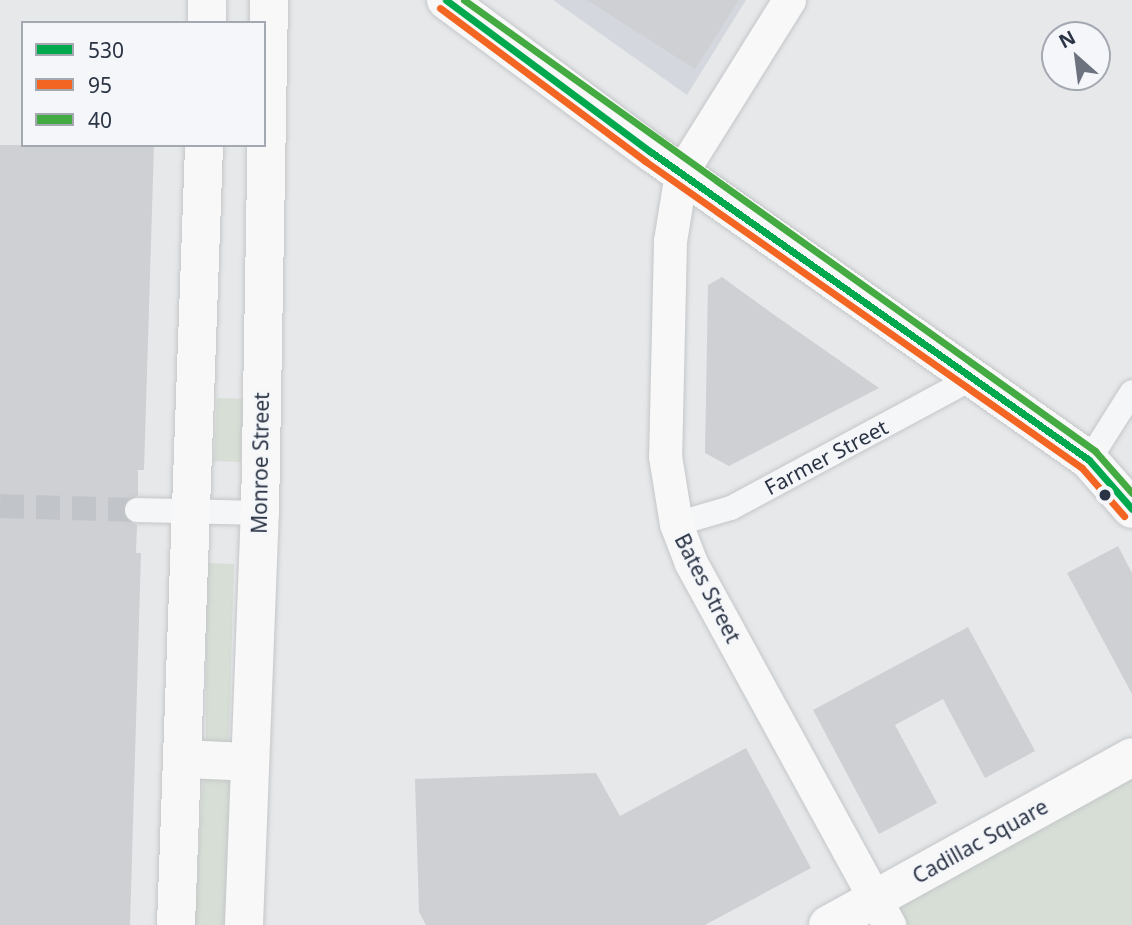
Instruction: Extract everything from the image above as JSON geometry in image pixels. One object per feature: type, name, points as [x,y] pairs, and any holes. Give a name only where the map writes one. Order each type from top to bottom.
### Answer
[{"type":"main road","points":[[207,0],[207,21]]},
{"type":"main road","name":"Monroe Street","points":[[244,925],[260,513],[270,0]]},
{"type":"main road","points":[[446,0],[681,173],[1089,460],[1132,509]]},
{"type":"main road","points":[[176,925],[204,147]]},
{"type":"main road","points":[[1089,460],[1132,475]]},
{"type":"main road","name":"Cadillac Square","points":[[828,925],[883,912],[1132,757]]},
{"type":"main road","points":[[184,759],[250,762]]},
{"type":"street","points":[[681,173],[789,0]]},
{"type":"street","name":"Bates Street","points":[[681,173],[670,241],[665,456],[676,524],[691,564],[883,912]]},
{"type":"street","name":"Farmer Street","points":[[676,524],[731,508],[972,378]]},
{"type":"street","points":[[1089,460],[1132,392]]},
{"type":"street","points":[[137,510],[260,513]]},
{"type":"shaded area","points":[[553,0],[746,0],[687,95]]},
{"type":"shaded area","points":[[217,398],[243,399],[241,462],[214,461]]},
{"type":"shaded area","points":[[206,563],[234,564],[229,738],[227,743],[206,745]]},
{"type":"shaded area","points":[[1132,757],[1132,925],[828,925]]},
{"type":"shaded area","points":[[203,775],[230,777],[225,925],[195,925]]},
{"type":"building","points":[[587,0],[739,0],[695,69]]},
{"type":"building","points":[[0,145],[154,147],[144,470],[138,470],[138,495],[122,509],[124,518],[137,525],[136,553],[141,553],[130,925],[0,925]]},
{"type":"building","points":[[722,277],[879,388],[729,466],[705,453],[708,285]]},
{"type":"building","points":[[1118,546],[1132,573],[1132,694],[1067,573]]},
{"type":"building","points":[[968,627],[1035,751],[985,778],[943,699],[895,725],[937,803],[879,834],[813,710]]},
{"type":"building","points":[[746,748],[811,868],[705,925],[426,925],[419,912],[415,779],[596,773],[620,816]]},
{"type":"tunnel","points":[[0,506],[137,510]]},
{"type":"transit line","name":"530","points":[[446,0],[651,152],[1089,460],[1132,509]]},
{"type":"transit line","name":"40","points":[[464,0],[1095,451],[1132,493]]},
{"type":"transit line","name":"95","points":[[440,8],[645,161],[1082,468],[1124,516]]}]
